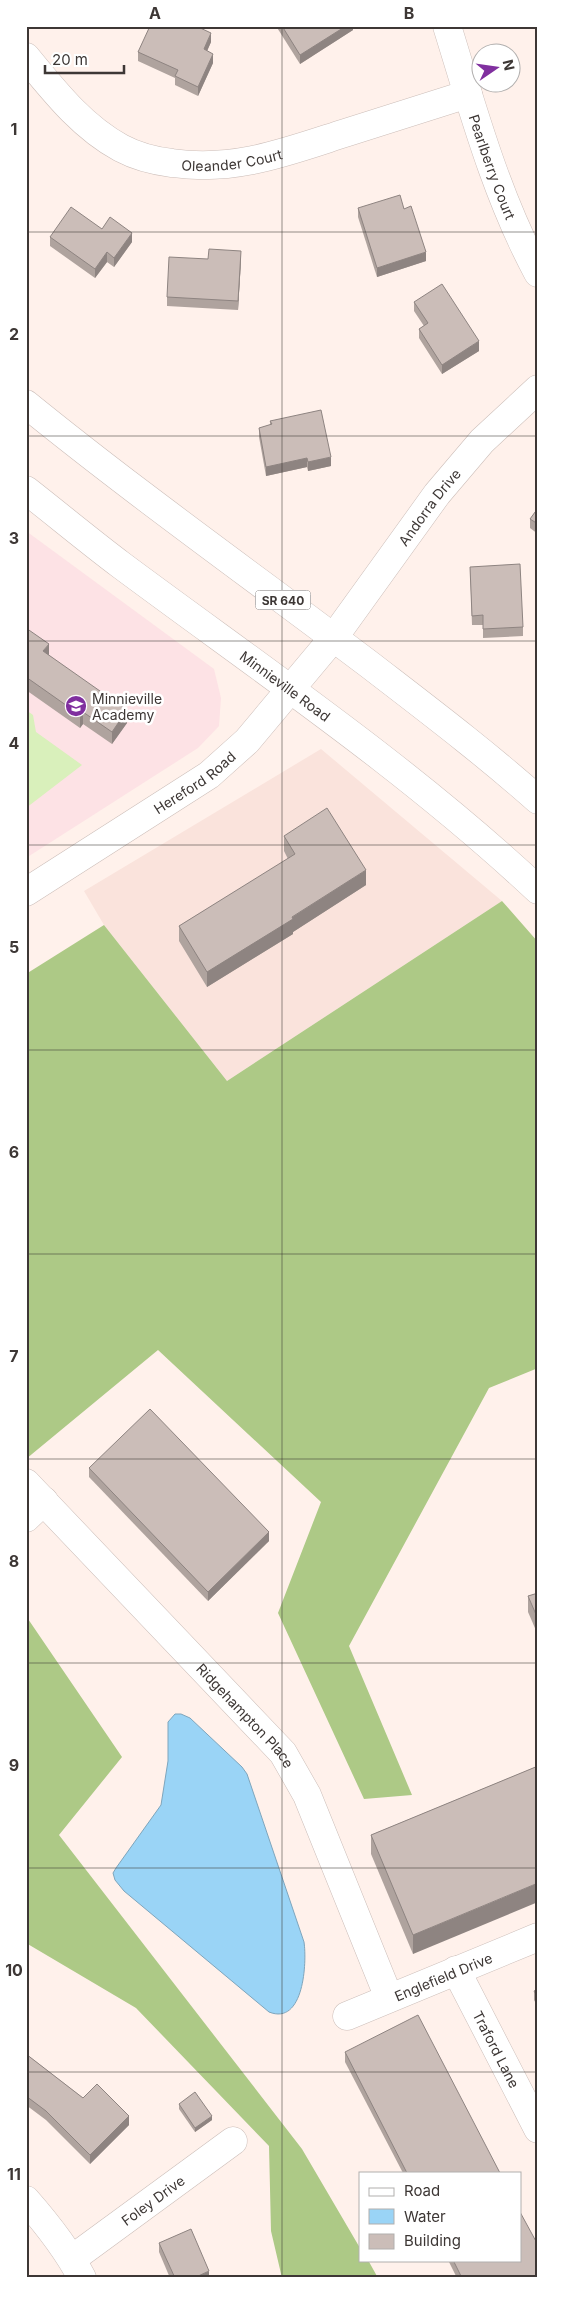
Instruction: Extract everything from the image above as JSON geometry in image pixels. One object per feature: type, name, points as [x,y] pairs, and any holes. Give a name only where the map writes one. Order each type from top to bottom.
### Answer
[{"type":"street","name":"Pearlberry Court","points":[[447,26],[505,204],[538,273]]},
{"type":"street","name":"Oleander Court","points":[[26,57],[83,121],[103,137],[123,150],[143,157],[192,166],[223,166],[261,160],[468,94]]},
{"type":"street","name":"Andorra Drive","points":[[334,637],[437,494],[482,441],[538,389]]},
{"type":"street","name":"SR 640","points":[[26,404],[99,463],[334,637],[458,733],[538,800]]},
{"type":"street","name":"Minnieville Road","points":[[26,490],[120,564],[292,689],[408,777],[504,858],[538,890]]},
{"type":"street","name":"Hereford Road","points":[[26,892],[208,775],[247,740],[334,637]]},
{"type":"street","name":"Ridgehampton Place","points":[[32,1501],[283,1753],[307,1795],[389,1998]]},
{"type":"street","name":"Englefield Drive","points":[[347,2016],[538,1937]]},
{"type":"street","name":"Traford Lane","points":[[456,1970],[538,2128]]},
{"type":"street","name":"Foley Drive","points":[[77,2268],[233,2140]]},
{"type":"street","points":[[26,2200],[48,2225],[77,2268]]},
{"type":"shaded area","points":[[26,531],[214,669],[221,698],[219,726],[198,748],[26,858]]},
{"type":"shaded area","points":[[321,749],[502,901],[227,1081],[104,925],[84,891]]},
{"type":"green space","points":[[26,710],[33,715],[36,732],[82,765],[26,808]]},
{"type":"green space","points":[[502,901],[538,942],[538,1368],[489,1388],[349,1646],[412,1795],[364,1799],[278,1613],[321,1502],[158,1350],[26,1459],[26,974],[104,925],[227,1081]]},
{"type":"green space","points":[[26,1616],[122,1757],[59,1835],[302,2149],[359,2246],[359,2262],[369,2262],[378,2278],[282,2278],[271,2231],[269,2146],[136,2008],[26,1943]]},
{"type":"water","points":[[175,1714],[181,1714],[190,1718],[247,1774],[304,1942],[305,1963],[301,1990],[290,2010],[281,2014],[269,2012],[124,1891],[115,1880],[113,1873],[116,1868],[161,1805],[168,1761],[168,1722]]},
{"type":"building","points":[[150,26],[196,26],[211,33],[204,49],[213,54],[198,87],[175,76],[178,70],[138,52]]},
{"type":"building","points":[[282,26],[346,26],[300,55]]},
{"type":"building","points":[[400,195],[404,209],[411,206],[426,252],[377,268],[358,208]]},
{"type":"building","points":[[71,207],[102,229],[110,217],[132,233],[114,258],[107,252],[95,269],[50,237]]},
{"type":"building","points":[[209,249],[241,251],[238,301],[167,297],[169,257],[208,259]]},
{"type":"building","points":[[442,284],[479,341],[442,365],[419,329],[428,323],[414,302]]},
{"type":"building","points":[[321,410],[331,457],[308,462],[307,458],[266,467],[259,428],[272,424],[270,421]]},
{"type":"building","points":[[538,508],[538,524],[530,519]]},
{"type":"building","points":[[520,564],[523,627],[483,629],[483,615],[472,616],[470,567]]},
{"type":"building","name":"Minnieville Academy","points":[[26,628],[49,644],[43,651],[127,710],[112,732],[83,712],[80,715],[26,677]]},
{"type":"building","points":[[327,808],[366,870],[292,917],[293,919],[207,972],[179,926],[295,854],[284,836]]},
{"type":"building","points":[[150,1409],[269,1532],[208,1592],[89,1468]]},
{"type":"building","points":[[538,1593],[538,1619],[528,1596]]},
{"type":"building","points":[[538,1766],[538,1883],[413,1935],[371,1835]]},
{"type":"building","points":[[538,1989],[538,1998],[534,1991]]},
{"type":"building","points":[[418,2015],[499,2172],[406,2172],[345,2052]]},
{"type":"building","points":[[26,2054],[83,2098],[97,2084],[129,2116],[90,2155],[46,2111],[26,2096]]},
{"type":"building","points":[[195,2092],[212,2116],[195,2128],[179,2104]]},
{"type":"building","points":[[522,2216],[538,2245],[538,2278],[462,2278],[454,2262],[522,2262]]},
{"type":"building","points":[[191,2229],[209,2271],[194,2278],[175,2278],[159,2243]]},
{"type":"place","name":"Minnieville Academy","points":[[76,706]]}]
